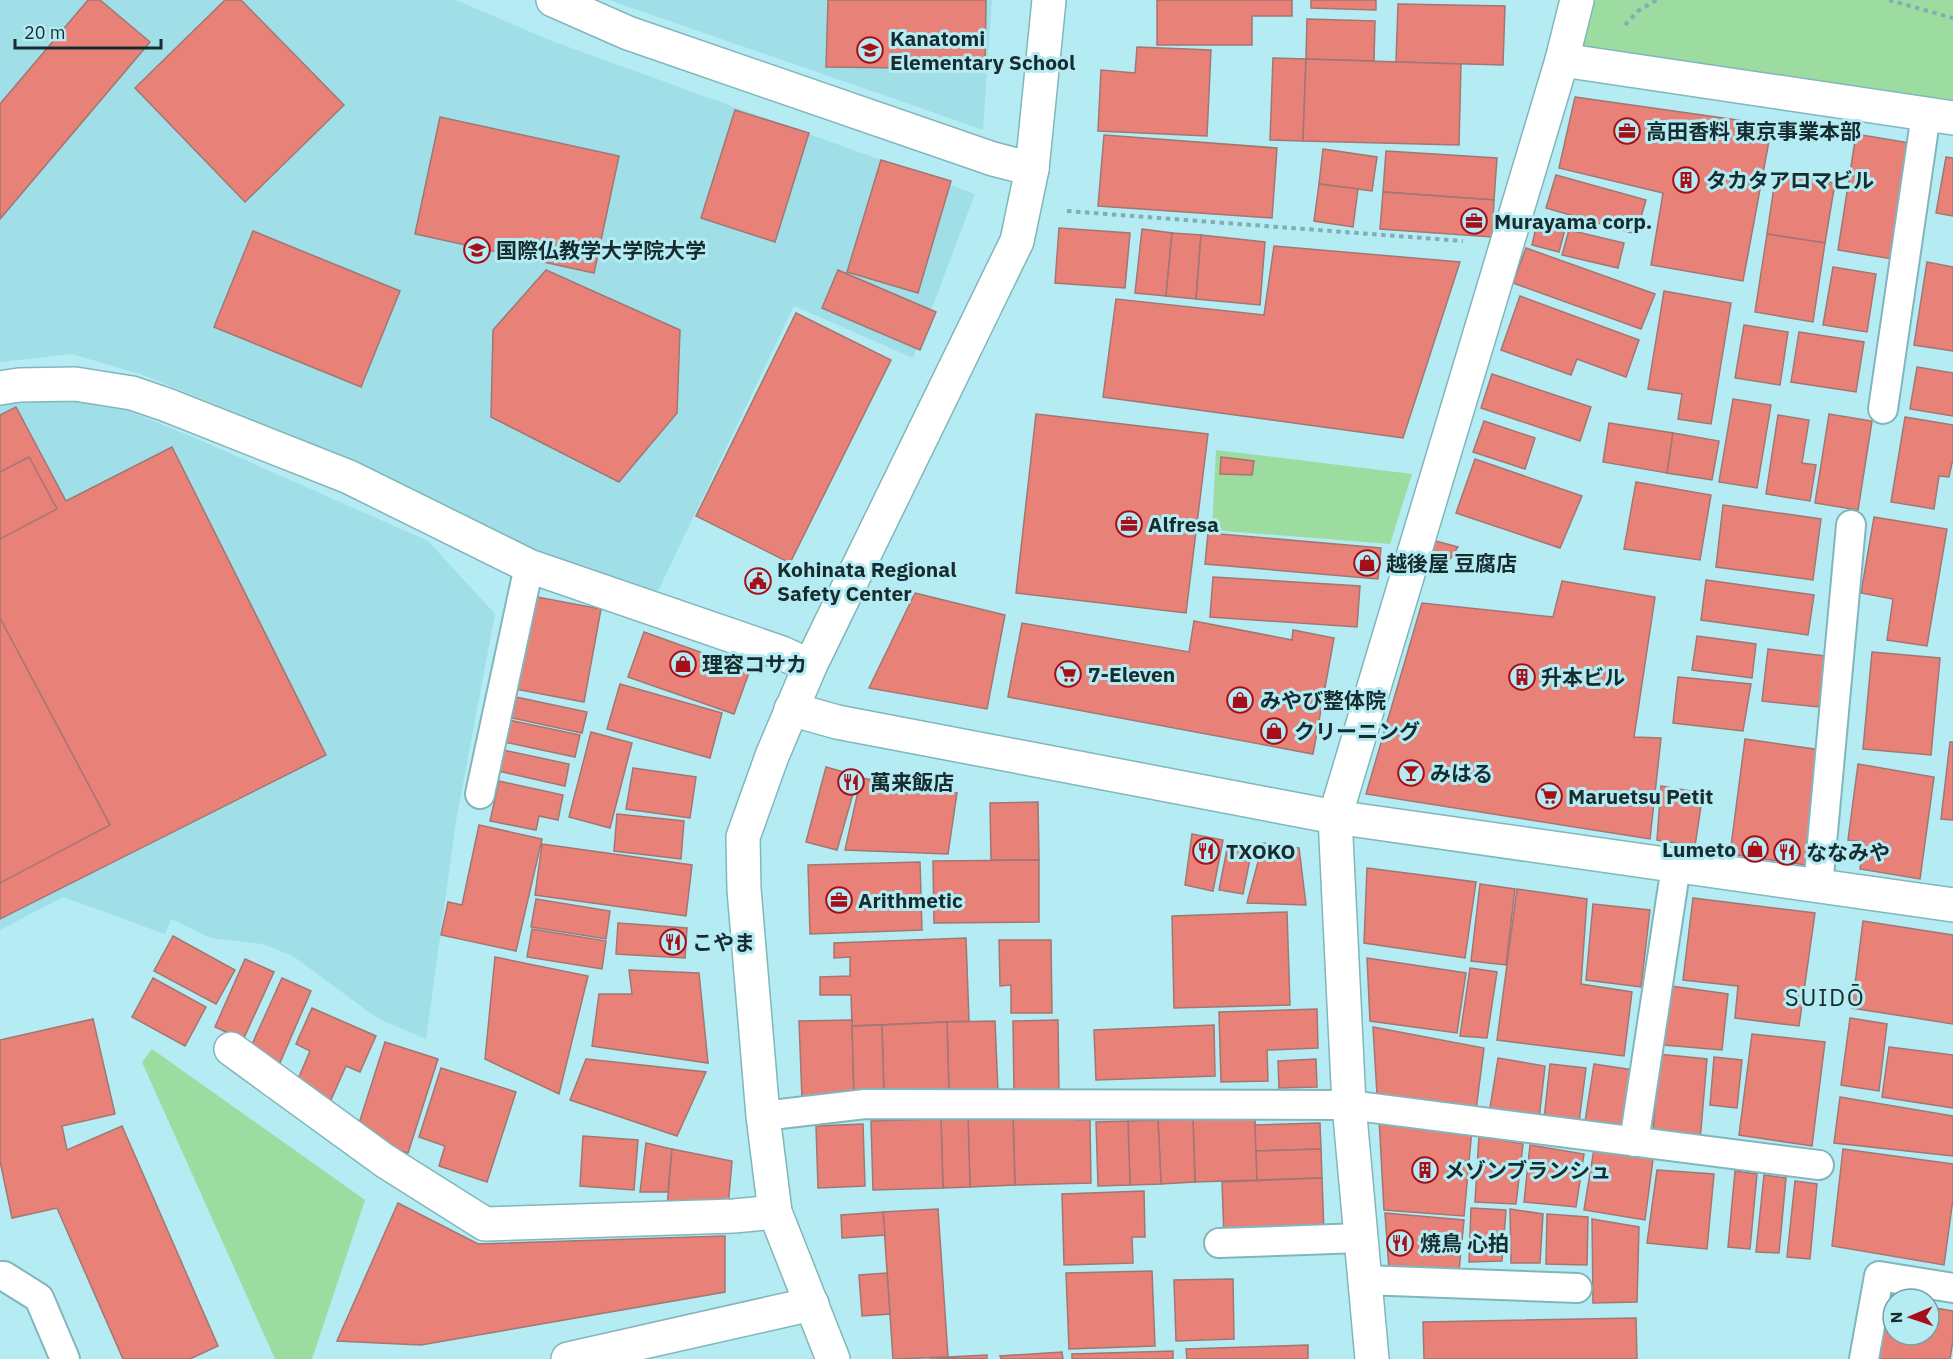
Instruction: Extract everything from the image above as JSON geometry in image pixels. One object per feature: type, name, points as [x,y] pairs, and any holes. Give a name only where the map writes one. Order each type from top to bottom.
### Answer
[{"type":"street","points":[[553,0],[628,33],[993,159],[1032,170]]},
{"type":"street","points":[[833,1359],[775,1212],[763,1116],[744,889],[743,837],[772,756],[810,666],[1017,241],[1032,170],[1049,0]]},
{"type":"street","points":[[1372,1359],[1349,1106],[1335,818],[1562,60],[1577,0]]},
{"type":"street","points":[[1562,60],[1939,116]]},
{"type":"street","points":[[0,388],[19,385],[75,384],[132,393],[167,405],[349,477],[529,566],[782,653],[810,666]]},
{"type":"street","points":[[791,709],[837,722],[1335,818],[1953,905]]},
{"type":"street","points":[[231,1049],[385,1161],[485,1224],[734,1216],[775,1212]]},
{"type":"street","points":[[568,1359],[813,1304]]},
{"type":"lane","points":[[1883,409],[1939,116]]},
{"type":"lane","points":[[1818,887],[1851,525]]},
{"type":"lane","points":[[480,794],[529,566]]},
{"type":"lane","points":[[1634,1142],[1676,866]]},
{"type":"lane","points":[[763,1116],[865,1104],[1349,1106],[1819,1165]]},
{"type":"lane","points":[[1219,1244],[1361,1239]]},
{"type":"lane","points":[[0,1276],[4,1276],[39,1298],[65,1359]]},
{"type":"lane","points":[[1864,1359],[1879,1276],[1953,1288]]},
{"type":"lane","points":[[1364,1280],[1578,1288]]},
{"type":"path","points":[[1623,27],[1638,11],[1657,0]]},
{"type":"path","points":[[1889,0],[1953,18]]},
{"type":"path","points":[[1024,208],[1506,244]]},
{"type":"shaded area","name":"国際仏教学大学院大学","points":[[0,0],[456,0],[549,40],[975,194],[913,358],[794,306],[658,591],[535,550],[337,453],[143,375],[72,354],[0,362]]},
{"type":"shaded area","name":"Kanatomi Elementary School","points":[[609,0],[992,0],[983,130],[895,99]]},
{"type":"shaded area","points":[[72,400],[129,411],[428,541],[495,614],[456,821],[426,1039],[377,1018],[293,956],[263,944],[211,938],[171,919],[165,934],[63,897],[0,930],[0,404],[19,401]]},
{"type":"green space","points":[[1590,0],[1953,0],[1953,100],[1577,49]]},
{"type":"green space","points":[[1216,450],[1412,474],[1390,544],[1212,530]]},
{"type":"green space","points":[[152,1049],[365,1200],[312,1359],[275,1359],[142,1062]]},
{"type":"building","points":[[88,0],[100,0],[150,42],[0,219],[0,104]]},
{"type":"building","points":[[225,0],[241,0],[344,105],[245,202],[135,88]]},
{"type":"building","points":[[828,0],[986,0],[985,69],[826,67]]},
{"type":"building","points":[[1157,0],[1292,0],[1292,16],[1252,16],[1252,45],[1157,45]]},
{"type":"building","points":[[1311,0],[1376,0],[1376,10],[1311,8]]},
{"type":"building","points":[[1398,4],[1505,6],[1503,65],[1396,62]]},
{"type":"building","points":[[1307,19],[1375,21],[1374,61],[1306,59]]},
{"type":"building","points":[[1137,47],[1211,50],[1207,136],[1098,131],[1101,70],[1135,73]]},
{"type":"building","points":[[1273,58],[1306,59],[1303,141],[1270,140]]},
{"type":"building","points":[[1306,59],[1461,64],[1459,145],[1303,141]]},
{"type":"building","name":"タカタアロマビル","points":[[1575,97],[1772,125],[1743,281],[1651,265],[1663,193],[1559,168]]},
{"type":"building","points":[[735,110],[809,133],[775,242],[701,218]]},
{"type":"building","points":[[440,117],[619,156],[594,273],[415,234]]},
{"type":"building","points":[[1856,134],[1916,144],[1898,260],[1838,250]]},
{"type":"building","points":[[1104,135],[1277,148],[1272,218],[1098,206]]},
{"type":"building","points":[[1323,149],[1377,157],[1372,191],[1319,184]]},
{"type":"building","points":[[1386,151],[1497,158],[1494,200],[1383,192]]},
{"type":"building","points":[[1946,157],[1953,158],[1953,216],[1936,213]]},
{"type":"building","points":[[881,160],[951,181],[918,293],[847,272]]},
{"type":"building","points":[[1776,173],[1835,183],[1825,243],[1767,234]]},
{"type":"building","points":[[1556,175],[1646,200],[1636,234],[1546,208]]},
{"type":"building","points":[[1319,184],[1358,189],[1353,227],[1314,221]]},
{"type":"building","points":[[1383,192],[1494,200],[1492,237],[1380,229]]},
{"type":"building","points":[[1537,223],[1565,229],[1559,252],[1532,245]]},
{"type":"building","points":[[1059,228],[1130,233],[1125,288],[1055,283]]},
{"type":"building","points":[[1142,229],[1172,233],[1166,296],[1135,293]]},
{"type":"building","points":[[1569,230],[1624,243],[1618,268],[1562,255]]},
{"type":"building","points":[[253,231],[400,291],[361,387],[214,327]]},
{"type":"building","points":[[1172,233],[1201,235],[1196,299],[1166,296]]},
{"type":"building","points":[[1767,234],[1825,243],[1813,322],[1755,312]]},
{"type":"building","points":[[1201,235],[1265,242],[1260,305],[1196,299]]},
{"type":"building","points":[[1274,246],[1460,262],[1403,438],[1103,397],[1116,299],[1264,315]]},
{"type":"building","points":[[1526,248],[1655,294],[1641,329],[1513,283]]},
{"type":"building","points":[[1927,262],[1953,267],[1953,351],[1914,345]]},
{"type":"building","points":[[1833,267],[1876,274],[1867,332],[1823,325]]},
{"type":"building","points":[[546,270],[680,330],[677,413],[619,482],[491,417],[493,330]]},
{"type":"building","points":[[838,270],[936,312],[920,350],[822,308]]},
{"type":"building","points":[[1664,291],[1731,303],[1711,424],[1678,419],[1682,394],[1648,389]]},
{"type":"building","points":[[1520,296],[1639,340],[1626,377],[1577,359],[1571,375],[1501,350]]},
{"type":"building","points":[[796,313],[891,360],[790,563],[696,516]]},
{"type":"building","points":[[1744,325],[1788,332],[1780,385],[1735,378]]},
{"type":"building","points":[[1799,332],[1864,342],[1856,392],[1791,382]]},
{"type":"building","points":[[1917,367],[1953,373],[1953,416],[1910,409]]},
{"type":"building","points":[[1492,374],[1591,407],[1580,441],[1481,408]]},
{"type":"building","points":[[1733,399],[1771,405],[1757,488],[1719,482]]},
{"type":"building","points":[[16,407],[66,501],[172,447],[326,755],[0,919],[0,415]]},
{"type":"building","points":[[1036,414],[1208,434],[1186,613],[1016,593]]},
{"type":"building","points":[[1829,414],[1872,421],[1858,510],[1815,503]]},
{"type":"building","points":[[1778,415],[1809,420],[1802,463],[1816,465],[1810,501],[1766,494]]},
{"type":"building","points":[[1905,417],[1953,425],[1953,463],[1949,477],[1939,476],[1934,509],[1891,502]]},
{"type":"building","points":[[1484,421],[1535,438],[1525,469],[1473,452]]},
{"type":"building","points":[[1609,423],[1673,433],[1667,473],[1603,462]]},
{"type":"building","points":[[1673,433],[1719,441],[1712,480],[1667,473]]},
{"type":"building","points":[[29,457],[57,509],[0,539],[0,472]]},
{"type":"building","points":[[1221,457],[1254,461],[1252,475],[1220,474]]},
{"type":"building","points":[[1475,459],[1582,496],[1560,548],[1456,513]]},
{"type":"building","points":[[1636,482],[1711,495],[1700,560],[1624,549]]},
{"type":"building","points":[[1723,505],[1821,519],[1813,580],[1716,567]]},
{"type":"building","points":[[1874,517],[1947,529],[1927,646],[1887,640],[1893,599],[1861,593]]},
{"type":"building","points":[[1208,533],[1381,548],[1378,579],[1205,564]]},
{"type":"building","points":[[1432,540],[1458,547],[1443,570],[1424,568]]},
{"type":"building","points":[[1213,577],[1360,586],[1357,627],[1210,617]]},
{"type":"building","points":[[1706,580],[1814,595],[1808,635],[1701,620]]},
{"type":"building","name":"升本ビル","points":[[1562,581],[1655,597],[1634,737],[1661,738],[1650,839],[1366,794],[1422,603],[1553,617]]},
{"type":"building","points":[[915,593],[1005,615],[987,709],[869,688]]},
{"type":"building","points":[[532,596],[601,609],[584,702],[515,689]]},
{"type":"building","points":[[0,618],[110,825],[0,883]]},
{"type":"building","points":[[1194,621],[1292,640],[1293,630],[1334,638],[1313,754],[1008,697],[1022,623],[1189,652]]},
{"type":"building","points":[[644,632],[750,670],[734,714],[628,677]]},
{"type":"building","points":[[1697,636],[1756,644],[1752,678],[1692,670]]},
{"type":"building","points":[[1768,649],[1825,656],[1819,707],[1762,701]]},
{"type":"building","points":[[1872,652],[1940,658],[1931,755],[1863,749]]},
{"type":"building","points":[[1678,677],[1751,684],[1743,731],[1673,723]]},
{"type":"building","points":[[620,684],[722,713],[710,758],[607,729]]},
{"type":"building","points":[[516,697],[587,712],[582,733],[512,718]]},
{"type":"building","points":[[509,720],[580,735],[575,757],[504,742]]},
{"type":"building","points":[[591,732],[632,743],[610,828],[569,817]]},
{"type":"building","points":[[1745,739],[1821,750],[1806,865],[1730,854]]},
{"type":"building","points":[[1950,742],[1953,742],[1953,820],[1941,819]]},
{"type":"building","points":[[503,750],[569,764],[565,786],[498,771]]},
{"type":"building","points":[[1858,764],[1934,777],[1920,879],[1860,869],[1864,842],[1848,840]]},
{"type":"building","points":[[826,767],[858,776],[837,850],[806,842]]},
{"type":"building","points":[[633,768],[696,777],[690,818],[626,809]]},
{"type":"building","points":[[861,778],[957,793],[948,854],[845,850]]},
{"type":"building","points":[[499,781],[563,795],[558,820],[539,816],[536,830],[490,821]]},
{"type":"building","points":[[1661,786],[1703,793],[1695,846],[1657,840]]},
{"type":"building","points":[[1038,802],[1039,860],[991,860],[990,803]]},
{"type":"building","points":[[617,814],[684,821],[681,859],[614,851]]},
{"type":"building","points":[[479,825],[542,839],[516,951],[441,935],[448,902],[462,905]]},
{"type":"building","points":[[1192,834],[1223,840],[1213,891],[1185,885]]},
{"type":"building","points":[[1263,843],[1299,848],[1306,905],[1247,903]]},
{"type":"building","points":[[542,844],[692,865],[686,916],[535,895]]},
{"type":"building","points":[[1228,844],[1252,849],[1243,894],[1219,890]]},
{"type":"building","points":[[1039,860],[1039,922],[934,923],[933,861]]},
{"type":"building","points":[[920,862],[922,930],[810,934],[808,865]]},
{"type":"building","points":[[1367,868],[1476,882],[1465,958],[1364,943]]},
{"type":"building","points":[[1480,884],[1515,889],[1506,965],[1471,961]]},
{"type":"building","points":[[1517,889],[1587,899],[1581,984],[1632,992],[1624,1056],[1497,1040]]},
{"type":"building","points":[[1693,898],[1815,913],[1799,1026],[1735,1018],[1738,986],[1683,980]]},
{"type":"building","points":[[536,899],[610,911],[606,939],[531,927]]},
{"type":"building","points":[[1593,904],[1650,910],[1641,987],[1586,980]]},
{"type":"building","points":[[1287,912],[1290,1005],[1174,1008],[1172,916]]},
{"type":"building","points":[[1863,921],[1953,935],[1953,1024],[1852,1008]]},
{"type":"building","points":[[618,923],[687,928],[685,958],[616,954]]},
{"type":"building","points":[[532,929],[606,941],[602,969],[527,957]]},
{"type":"building","points":[[173,936],[235,970],[216,1004],[154,971]]},
{"type":"building","points":[[966,938],[969,1021],[852,1026],[851,995],[820,995],[820,977],[850,976],[850,957],[834,958],[834,943]]},
{"type":"building","points":[[999,940],[1051,940],[1052,1013],[1011,1013],[1011,985],[1000,986]]},
{"type":"building","points":[[495,957],[588,976],[559,1094],[485,1059]]},
{"type":"building","points":[[1367,958],[1466,973],[1457,1033],[1370,1021]]},
{"type":"building","points":[[245,959],[274,972],[243,1040],[215,1027]]},
{"type":"building","points":[[1470,968],[1497,972],[1487,1038],[1460,1036]]},
{"type":"building","points":[[629,970],[699,973],[708,1063],[592,1046],[599,994],[632,994]]},
{"type":"building","points":[[153,978],[206,1007],[185,1046],[132,1017]]},
{"type":"building","points":[[282,978],[311,991],[279,1065],[249,1051]]},
{"type":"building","points":[[1671,986],[1728,994],[1722,1050],[1664,1045]]},
{"type":"building","points":[[312,1008],[376,1036],[360,1072],[346,1066],[330,1102],[295,1086],[310,1051],[296,1044]]},
{"type":"building","points":[[1317,1009],[1318,1048],[1267,1050],[1268,1081],[1221,1082],[1219,1012]]},
{"type":"building","points":[[1850,1018],[1887,1024],[1879,1091],[1841,1085]]},
{"type":"building","points":[[93,1019],[115,1114],[62,1126],[67,1150],[122,1126],[218,1346],[190,1359],[123,1359],[57,1208],[12,1218],[0,1161],[0,1040]]},
{"type":"building","points":[[852,1020],[854,1097],[802,1099],[799,1021]]},
{"type":"building","points":[[1058,1020],[1059,1093],[1014,1094],[1013,1021]]},
{"type":"building","points":[[995,1021],[998,1092],[949,1094],[947,1022]]},
{"type":"building","points":[[947,1022],[949,1094],[884,1096],[882,1025]]},
{"type":"building","points":[[882,1025],[884,1096],[854,1097],[852,1026]]},
{"type":"building","points":[[1214,1025],[1215,1076],[1096,1080],[1094,1030]]},
{"type":"building","points":[[1373,1027],[1484,1048],[1476,1110],[1377,1095]]},
{"type":"building","points":[[1752,1034],[1825,1042],[1812,1146],[1739,1135]]},
{"type":"building","points":[[385,1042],[438,1059],[408,1153],[355,1136]]},
{"type":"building","points":[[1889,1047],[1953,1055],[1953,1108],[1882,1097]]},
{"type":"building","points":[[1658,1054],[1707,1059],[1700,1141],[1653,1134]]},
{"type":"building","points":[[1714,1057],[1742,1060],[1737,1108],[1710,1105]]},
{"type":"building","points":[[1498,1058],[1545,1066],[1539,1119],[1489,1114]]},
{"type":"building","points":[[586,1059],[706,1072],[677,1136],[570,1100]]},
{"type":"building","points":[[1316,1059],[1317,1087],[1279,1088],[1278,1061]]},
{"type":"building","points":[[1550,1064],[1586,1068],[1579,1122],[1544,1119]]},
{"type":"building","points":[[1594,1064],[1633,1070],[1623,1128],[1585,1122]]},
{"type":"building","points":[[441,1068],[516,1092],[487,1182],[439,1166],[445,1146],[419,1137]]},
{"type":"building","points":[[1840,1097],[1953,1116],[1953,1156],[1834,1143]]},
{"type":"building","points":[[1075,1114],[1075,1120],[1090,1120],[1091,1183],[1015,1185],[1013,1117]]},
{"type":"building","points":[[1013,1117],[1015,1185],[970,1187],[968,1118]]},
{"type":"building","points":[[1255,1117],[1257,1180],[1195,1182],[1193,1119]]},
{"type":"building","points":[[968,1118],[970,1187],[943,1188],[941,1119]]},
{"type":"building","name":"メゾンブランシュ","points":[[1379,1118],[1472,1129],[1464,1216],[1384,1210]]},
{"type":"building","points":[[941,1119],[943,1188],[873,1190],[871,1121]]},
{"type":"building","points":[[1193,1119],[1195,1182],[1161,1184],[1158,1120]]},
{"type":"building","points":[[1158,1120],[1161,1184],[1130,1185],[1128,1121]]},
{"type":"building","points":[[1128,1121],[1130,1185],[1098,1186],[1096,1122]]},
{"type":"building","points":[[1320,1123],[1321,1149],[1256,1151],[1255,1125]]},
{"type":"building","points":[[863,1124],[865,1186],[818,1188],[816,1126]]},
{"type":"building","points":[[583,1136],[638,1140],[634,1190],[580,1186]]},
{"type":"building","points":[[1479,1136],[1523,1144],[1516,1204],[1475,1202]]},
{"type":"building","points":[[646,1143],[672,1149],[668,1192],[640,1192]]},
{"type":"building","points":[[1530,1145],[1584,1154],[1576,1207],[1524,1202]]},
{"type":"building","points":[[672,1149],[732,1161],[728,1207],[667,1207]]},
{"type":"building","points":[[1321,1149],[1322,1178],[1257,1180],[1256,1151]]},
{"type":"building","points":[[1594,1149],[1653,1159],[1645,1220],[1584,1210]]},
{"type":"building","points":[[1843,1149],[1953,1164],[1953,1199],[1944,1265],[1832,1246]]},
{"type":"building","points":[[1657,1170],[1714,1174],[1707,1249],[1647,1243]]},
{"type":"building","points":[[1735,1171],[1757,1174],[1750,1249],[1728,1247]]},
{"type":"building","points":[[1764,1175],[1786,1178],[1779,1253],[1756,1252]]},
{"type":"building","points":[[1322,1178],[1324,1233],[1224,1237],[1222,1182]]},
{"type":"building","points":[[1795,1181],[1817,1184],[1810,1259],[1787,1257]]},
{"type":"building","points":[[1144,1191],[1145,1237],[1132,1237],[1133,1263],[1064,1265],[1062,1194]]},
{"type":"building","points":[[398,1203],[478,1244],[725,1236],[725,1292],[421,1345],[337,1341]]},
{"type":"building","points":[[1471,1208],[1506,1210],[1502,1261],[1469,1262]]},
{"type":"building","points":[[938,1209],[948,1357],[893,1359],[883,1212]]},
{"type":"building","points":[[1510,1209],[1543,1214],[1540,1263],[1511,1263]]},
{"type":"building","points":[[883,1212],[885,1235],[842,1238],[841,1215]]},
{"type":"building","name":"メゾンブランシュ","points":[[1385,1213],[1464,1220],[1459,1271],[1389,1270]]},
{"type":"building","points":[[1547,1214],[1588,1217],[1587,1265],[1546,1264]]},
{"type":"building","points":[[1592,1219],[1639,1227],[1637,1302],[1593,1303]]},
{"type":"building","points":[[1152,1271],[1155,1346],[1069,1349],[1066,1273]]},
{"type":"building","points":[[887,1273],[890,1314],[862,1316],[859,1275]]},
{"type":"building","points":[[1233,1279],[1234,1339],[1176,1341],[1174,1280]]},
{"type":"building","points":[[1881,1301],[1881,1347],[1941,1347],[1941,1309],[1953,1311],[1953,1340],[1950,1359],[1873,1359]]},
{"type":"building","points":[[1636,1318],[1637,1359],[1424,1359],[1423,1322]]},
{"type":"building","points":[[1308,1345],[1308,1359],[1187,1359],[1186,1349]]},
{"type":"building","points":[[1173,1351],[1173,1359],[1072,1359],[1072,1354]]},
{"type":"building","points":[[1062,1352],[1063,1359],[1001,1359],[1000,1356]]},
{"type":"building","points":[[987,1355],[987,1359],[930,1358],[948,1357]]},
{"type":"place","name":"Kanatomi Elementary School","points":[[870,50]]},
{"type":"place","name":"高田香料 東京事業本部","points":[[1627,131]]},
{"type":"place","name":"タカタアロマビル","points":[[1686,180]]},
{"type":"place","name":"Murayama corp.","points":[[1474,221]]},
{"type":"place","name":"国際仏教学大学院大学","points":[[477,250]]},
{"type":"place","name":"Alfresa","points":[[1129,524]]},
{"type":"place","name":"越後屋 豆腐店","points":[[1367,563]]},
{"type":"place","name":"Kohinata Regional Safety Center","points":[[758,581]]},
{"type":"place","name":"理容コサカ","points":[[683,664]]},
{"type":"place","name":"7-Eleven","points":[[1068,674]]},
{"type":"place","name":"升本ビル","points":[[1522,677]]},
{"type":"place","name":"みやび整体院","points":[[1240,700]]},
{"type":"place","name":"クリーニング","points":[[1274,731]]},
{"type":"place","name":"みはる","points":[[1411,773]]},
{"type":"place","name":"萬来飯店","points":[[851,782]]},
{"type":"place","name":"Maruetsu Petit","points":[[1549,796]]},
{"type":"place","name":"Lumeto","points":[[1755,849]]},
{"type":"place","name":"TXOKO","points":[[1206,851]]},
{"type":"place","name":"ななみや","points":[[1787,852]]},
{"type":"place","name":"Arithmetic","points":[[839,900]]},
{"type":"place","name":"こやま","points":[[673,942]]},
{"type":"place","name":"メゾンブランシュ","points":[[1425,1170]]},
{"type":"place","name":"焼鳥 心拍","points":[[1400,1243]]},
{"type":"district","name":"SUIDŌ","points":[[1825,997]]}]
